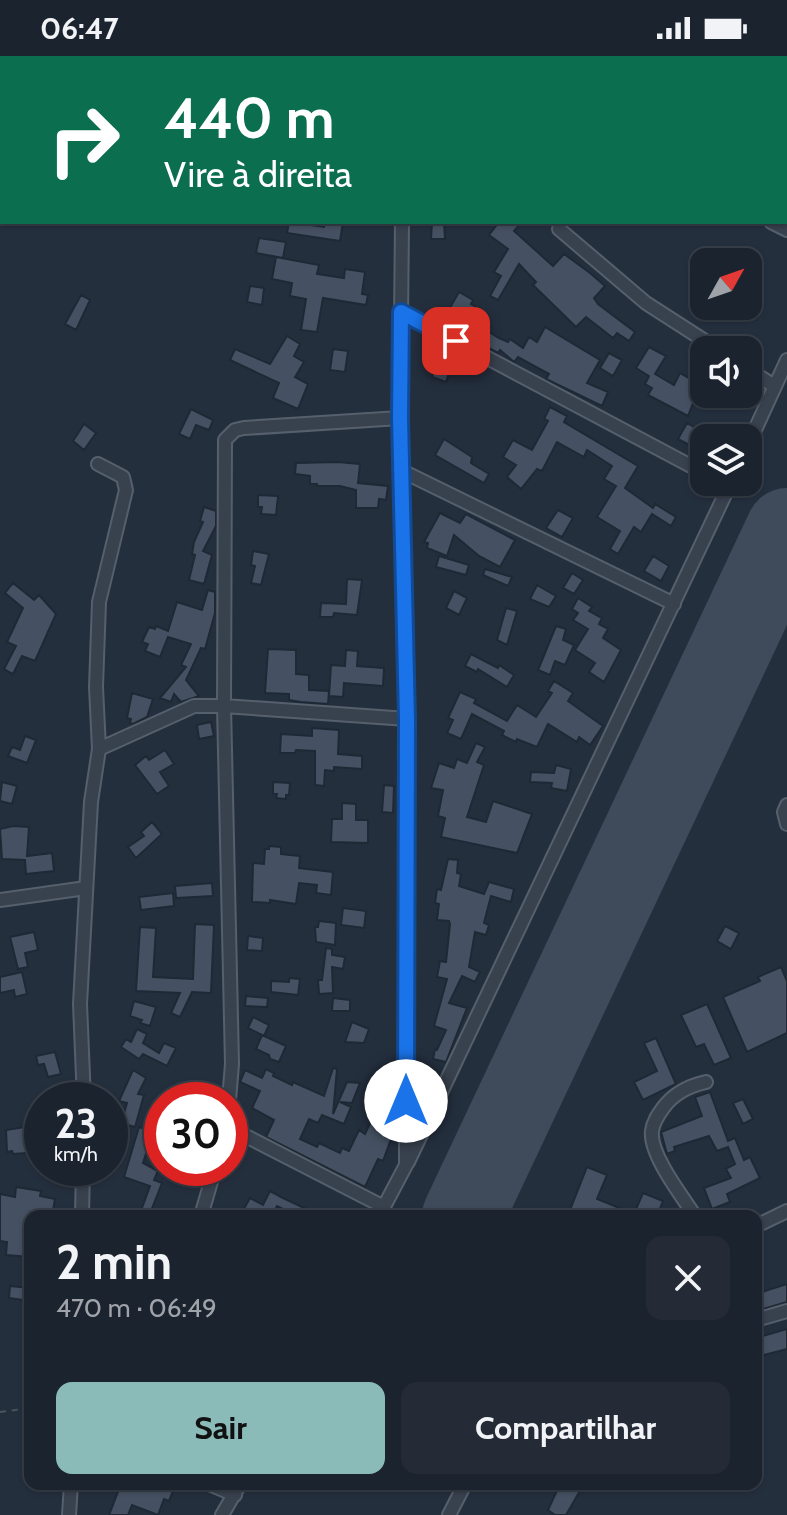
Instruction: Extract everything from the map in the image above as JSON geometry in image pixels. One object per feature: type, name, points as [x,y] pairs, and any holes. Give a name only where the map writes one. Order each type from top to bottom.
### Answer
[{"type":"street","points":[[402,224],[400,418],[407,719],[406,1165]]},
{"type":"street","points":[[559,229],[646,303],[697,336]]},
{"type":"street","points":[[401,312],[690,466]]},
{"type":"street","points":[[757,424],[787,360]]},
{"type":"street","points":[[762,378],[774,386]]},
{"type":"street","points":[[230,1082],[224,706],[225,440],[235,430],[244,428],[400,418]]},
{"type":"street","points":[[83,1082],[80,1004],[91,802],[99,749],[96,687],[99,602],[126,490],[123,477],[98,464]]},
{"type":"street","points":[[402,471],[674,604]]},
{"type":"street","points":[[383,1210],[674,604],[721,496]]},
{"type":"street","points":[[99,749],[194,706],[407,719]]},
{"type":"street","points":[[787,805],[784,812],[787,824]]},
{"type":"street","points":[[0,900],[86,888]]},
{"type":"street","points":[[691,1210],[662,1164],[651,1133],[655,1120],[670,1100],[681,1091],[706,1082]]},
{"type":"street","points":[[248,1138],[380,1210]]},
{"type":"street","points":[[82,1210],[83,1186]]},
{"type":"street","points":[[203,1210],[210,1186]]},
{"type":"street","points":[[762,1223],[787,1211]]},
{"type":"street","points":[[762,1318],[787,1311]]},
{"type":"street","points":[[69,1515],[71,1490]]},
{"type":"street","points":[[222,1515],[237,1490]]},
{"type":"street","points":[[449,1515],[462,1490]]},
{"type":"path","points":[[0,1412],[24,1409]]},
{"type":"building","points":[[289,224],[324,227],[325,224],[343,224],[340,241],[287,233]]},
{"type":"building","points":[[432,224],[444,224],[445,239],[431,239]]},
{"type":"building","points":[[497,224],[520,224],[514,231],[553,266],[564,254],[590,273],[605,286],[594,298],[598,304],[635,332],[629,341],[617,333],[613,338],[586,317],[576,327],[533,285],[536,282],[519,264],[498,300],[490,296],[501,276],[494,272],[508,249],[489,235]]},
{"type":"building","points":[[259,238],[286,242],[283,258],[256,253]]},
{"type":"building","points":[[276,257],[319,265],[317,274],[344,278],[345,269],[365,272],[362,294],[368,295],[366,305],[323,298],[317,332],[301,330],[306,299],[290,296],[292,283],[272,279]]},
{"type":"building","points":[[250,286],[264,288],[262,305],[247,302]]},
{"type":"building","points":[[459,292],[482,310],[475,323],[499,338],[508,342],[510,339],[523,348],[529,337],[537,342],[545,327],[600,360],[587,383],[608,392],[602,406],[546,379],[549,374],[518,357],[514,362],[500,350],[498,353],[452,329],[457,319],[447,313]]},
{"type":"building","points":[[81,295],[90,300],[76,330],[65,324]]},
{"type":"building","points":[[287,336],[300,344],[294,356],[304,362],[295,377],[308,384],[298,409],[273,398],[279,383],[230,360],[235,349],[270,364]]},
{"type":"building","points":[[649,347],[666,356],[655,374],[674,385],[680,373],[690,378],[691,408],[688,416],[648,395],[652,388],[645,384],[649,376],[636,368]]},
{"type":"building","points":[[333,349],[348,351],[345,372],[330,370]]},
{"type":"building","points":[[609,353],[622,360],[613,376],[600,368]]},
{"type":"building","points":[[438,359],[452,364],[446,382],[432,377]]},
{"type":"building","points":[[550,407],[567,416],[564,422],[638,466],[625,488],[653,508],[655,504],[676,517],[671,526],[652,514],[641,532],[634,527],[618,554],[610,549],[620,531],[597,517],[616,486],[604,479],[612,466],[587,450],[584,457],[557,442],[542,471],[537,469],[521,489],[507,477],[516,465],[503,457],[513,440],[532,450],[548,421],[544,419]]},
{"type":"building","points":[[191,409],[213,420],[209,430],[196,425],[190,439],[179,434]]},
{"type":"building","points":[[687,423],[690,425],[690,445],[678,439]]},
{"type":"building","points":[[84,424],[96,433],[84,450],[73,441]]},
{"type":"building","points":[[444,439],[472,457],[471,463],[489,474],[484,483],[435,455]]},
{"type":"building","points":[[296,463],[360,464],[358,483],[388,486],[386,500],[379,499],[378,508],[356,508],[356,490],[317,486],[310,484],[310,476],[295,474]]},
{"type":"building","points":[[258,495],[278,496],[276,515],[261,514]]},
{"type":"building","points":[[204,507],[216,511],[216,526],[203,551],[212,555],[204,584],[189,580],[195,555],[192,554],[194,542],[203,522],[200,521]]},
{"type":"building","points":[[558,510],[573,518],[562,537],[546,528]]},
{"type":"building","points":[[440,513],[460,523],[466,514],[515,540],[500,567],[479,556],[454,535],[447,556],[427,548],[428,543],[424,542]]},
{"type":"building","points":[[253,551],[269,554],[261,585],[251,583],[255,566],[251,565]]},
{"type":"building","points":[[439,556],[469,565],[466,575],[436,567]]},
{"type":"building","points":[[653,556],[669,566],[661,581],[644,571]]},
{"type":"building","points":[[485,569],[512,577],[508,586],[483,575]]},
{"type":"building","points":[[572,573],[583,580],[574,594],[563,588]]},
{"type":"building","points":[[347,579],[362,580],[357,615],[334,613],[333,617],[320,617],[321,603],[346,604]]},
{"type":"building","points":[[13,583],[34,600],[39,595],[56,614],[35,661],[22,656],[13,674],[4,669],[16,646],[7,642],[23,608],[5,593]]},
{"type":"building","points":[[537,585],[556,596],[549,607],[530,599]]},
{"type":"building","points":[[208,590],[215,592],[215,613],[205,649],[201,648],[186,680],[199,696],[181,702],[174,694],[171,702],[160,698],[186,667],[181,665],[191,644],[168,637],[160,657],[145,651],[148,644],[142,642],[149,627],[155,629],[156,626],[168,631],[177,602],[202,610]]},
{"type":"building","points":[[454,591],[467,598],[459,615],[446,608]]},
{"type":"building","points":[[578,598],[592,607],[589,611],[602,618],[599,624],[608,629],[603,638],[621,650],[604,682],[589,672],[595,663],[575,650],[588,629],[573,620],[578,613],[572,609]]},
{"type":"building","points":[[506,608],[517,611],[507,645],[497,640]]},
{"type":"building","points":[[556,626],[566,629],[563,640],[574,645],[565,665],[555,661],[550,675],[538,670]]},
{"type":"building","points":[[268,649],[296,650],[296,674],[309,675],[309,690],[329,691],[328,704],[289,700],[289,694],[265,693]]},
{"type":"building","points":[[346,650],[358,651],[357,666],[384,668],[383,686],[344,683],[343,697],[329,696],[331,665],[345,666]]},
{"type":"building","points":[[471,654],[498,668],[499,665],[514,675],[507,687],[478,669],[477,672],[465,666]]},
{"type":"building","points":[[554,681],[573,693],[568,701],[603,726],[590,745],[579,737],[577,742],[548,724],[537,747],[517,739],[516,742],[502,735],[504,731],[472,714],[461,739],[447,733],[453,720],[448,718],[460,692],[476,699],[474,703],[507,721],[517,705],[536,717],[552,693],[548,691]]},
{"type":"building","points":[[132,693],[153,699],[147,717],[133,724],[127,718]]},
{"type":"building","points":[[211,722],[214,736],[199,739],[197,725]]},
{"type":"building","points":[[312,728],[339,730],[338,754],[362,756],[362,769],[334,767],[334,771],[325,770],[324,786],[315,785],[315,751],[280,753],[281,734],[312,736]]},
{"type":"building","points":[[25,736],[36,740],[27,763],[8,756],[12,747],[20,750]]},
{"type":"building","points":[[476,743],[485,747],[477,762],[484,765],[467,817],[486,822],[493,801],[532,814],[517,853],[441,837],[445,818],[438,816],[443,790],[431,788],[439,763],[454,768],[457,759],[467,763]]},
{"type":"building","points":[[165,750],[174,764],[160,772],[169,786],[157,794],[135,765],[146,756],[149,760]]},
{"type":"building","points":[[556,765],[571,769],[567,791],[551,788],[552,783],[530,782],[531,772],[554,773]]},
{"type":"building","points":[[2,782],[17,786],[12,804],[0,801]]},
{"type":"building","points":[[273,782],[290,783],[286,799],[276,798]]},
{"type":"building","points":[[384,785],[394,786],[393,813],[382,812]]},
{"type":"building","points":[[342,803],[356,804],[356,820],[368,820],[368,843],[331,842],[332,819],[342,819]]},
{"type":"building","points":[[152,822],[162,834],[136,858],[128,847],[144,836],[141,832]]},
{"type":"building","points":[[29,827],[27,856],[52,853],[54,871],[26,874],[25,860],[2,859],[0,829]]},
{"type":"building","points":[[269,846],[281,847],[281,854],[300,856],[299,868],[333,872],[331,895],[316,893],[317,885],[299,883],[296,904],[270,900],[270,903],[252,902],[253,863],[264,864],[265,849]]},
{"type":"building","points":[[448,859],[458,860],[457,873],[461,874],[459,886],[484,894],[489,882],[514,889],[511,902],[491,896],[484,923],[489,925],[486,935],[475,932],[469,967],[480,972],[475,982],[462,976],[449,1003],[467,1008],[446,1062],[433,1059],[446,1030],[434,1026],[447,979],[437,977],[440,961],[446,962],[450,924],[449,921],[437,920],[439,904],[435,903]]},
{"type":"building","points":[[212,883],[213,896],[176,898],[175,886]]},
{"type":"building","points":[[173,893],[174,906],[141,910],[139,897]]},
{"type":"building","points":[[343,908],[366,911],[364,928],[341,925]]},
{"type":"building","points":[[319,921],[336,923],[335,945],[316,942],[315,927],[318,927]]},
{"type":"building","points":[[195,924],[214,925],[211,993],[192,992],[180,1017],[171,1013],[180,993],[136,991],[140,927],[156,928],[153,977],[193,979]]},
{"type":"building","points":[[725,926],[739,933],[731,949],[717,941]]},
{"type":"building","points":[[34,932],[38,950],[25,953],[28,967],[18,969],[10,937]]},
{"type":"building","points":[[248,936],[263,938],[262,951],[247,950]]},
{"type":"building","points":[[326,948],[332,949],[332,955],[345,957],[343,969],[332,967],[333,993],[319,994],[318,980],[322,980]]},
{"type":"building","points":[[781,967],[787,981],[787,1033],[747,1052],[723,997],[760,981],[758,977]]},
{"type":"building","points":[[22,972],[27,994],[15,997],[14,990],[0,993],[0,977]]},
{"type":"building","points":[[289,978],[300,979],[298,995],[271,992],[271,981],[289,982]]},
{"type":"building","points":[[246,996],[268,998],[267,1007],[245,1006]]},
{"type":"building","points":[[333,998],[350,1000],[350,1011],[332,1011]]},
{"type":"building","points":[[134,1001],[156,1007],[150,1026],[130,1016]]},
{"type":"building","points":[[707,1004],[731,1058],[714,1065],[704,1044],[696,1047],[681,1015]]},
{"type":"building","points":[[253,1017],[269,1025],[264,1036],[248,1028]]},
{"type":"building","points":[[352,1022],[369,1029],[364,1043],[345,1042]]},
{"type":"building","points":[[137,1029],[147,1034],[143,1043],[159,1053],[164,1043],[176,1048],[167,1066],[143,1054],[139,1059],[121,1047],[126,1039],[131,1042]]},
{"type":"building","points":[[262,1035],[286,1046],[279,1062],[256,1049]]},
{"type":"building","points":[[656,1038],[676,1084],[643,1100],[634,1082],[657,1071],[644,1043]]},
{"type":"building","points":[[55,1052],[61,1074],[48,1077],[44,1064],[38,1065],[36,1056]]},
{"type":"building","points":[[333,1068],[337,1069],[333,1114],[347,1082],[360,1083],[352,1103],[340,1102],[351,1107],[344,1124],[322,1115],[318,1123],[309,1119],[300,1139],[317,1147],[319,1143],[340,1153],[342,1148],[349,1151],[359,1130],[365,1134],[373,1117],[395,1128],[383,1161],[378,1159],[365,1187],[266,1137],[274,1120],[252,1108],[260,1091],[248,1086],[248,1082],[240,1082],[245,1070],[262,1078],[266,1069],[292,1085],[293,1082],[324,1096]]},
{"type":"building","points":[[133,1070],[146,1078],[138,1094],[144,1095],[135,1127],[128,1125],[128,1082]]},
{"type":"building","points":[[371,1085],[395,1088],[393,1108],[369,1105]]},
{"type":"building","points":[[710,1092],[728,1141],[735,1138],[744,1160],[750,1157],[760,1178],[727,1194],[730,1202],[712,1209],[704,1188],[731,1178],[726,1169],[735,1164],[728,1147],[717,1151],[709,1136],[674,1147],[675,1151],[667,1154],[661,1132],[702,1116],[695,1097]]},
{"type":"building","points":[[743,1099],[753,1119],[743,1124],[733,1103]]},
{"type":"building","points":[[24,1127],[24,1153],[7,1152],[6,1130]]},
{"type":"building","points":[[139,1127],[144,1129],[144,1184],[128,1178],[128,1164]]},
{"type":"building","points":[[587,1167],[607,1175],[597,1199],[624,1210],[570,1210]]},
{"type":"building","points":[[150,1186],[161,1186],[151,1210],[141,1210]]},
{"type":"building","points":[[16,1187],[41,1191],[40,1196],[55,1199],[53,1210],[24,1210],[24,1256],[6,1255],[7,1242],[0,1241],[0,1194],[15,1197]]},
{"type":"building","points":[[270,1191],[309,1210],[285,1210],[277,1206],[275,1210],[243,1210],[250,1198],[263,1205]]},
{"type":"building","points":[[643,1193],[663,1201],[659,1210],[636,1210]]},
{"type":"building","points":[[787,1284],[787,1302],[762,1309],[762,1292]]},
{"type":"building","points":[[10,1286],[24,1287],[24,1300],[9,1298]]},
{"type":"building","points":[[787,1329],[787,1349],[762,1355],[762,1336]]},
{"type":"building","points":[[119,1490],[174,1490],[169,1501],[164,1499],[158,1515],[132,1505],[128,1515],[109,1515]]},
{"type":"building","points":[[557,1490],[581,1490],[566,1515],[555,1515],[548,1510]]},
{"type":"runway","points":[[466,1210],[787,529]]},
{"type":"route","points":[[406,1101],[407,719],[400,418],[401,312],[456,341]]}]
